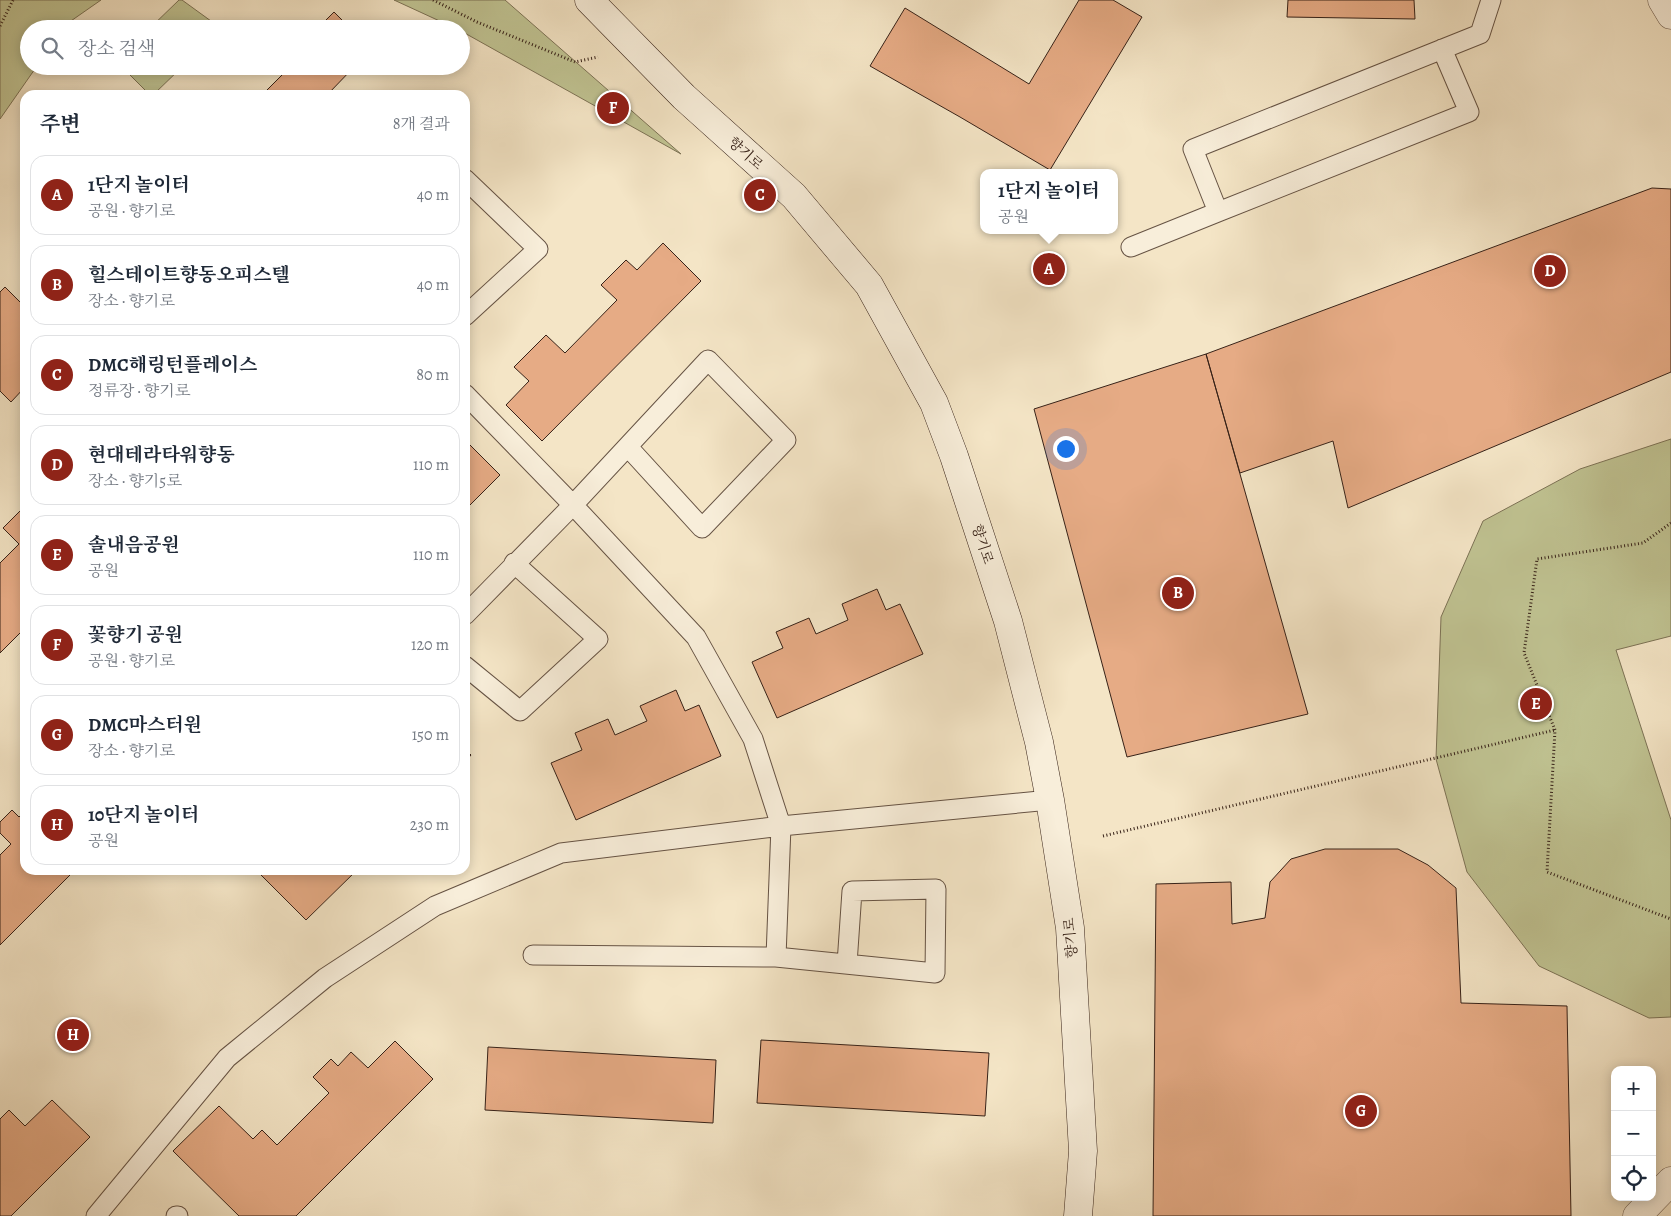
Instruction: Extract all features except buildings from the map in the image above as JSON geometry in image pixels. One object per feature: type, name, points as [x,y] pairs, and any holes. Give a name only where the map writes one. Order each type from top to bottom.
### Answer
[{"type":"main road","name":"향기로","points":[[589,0],[684,97],[794,196],[869,285],[934,403],[954,456],[1008,621],[1039,742],[1050,800],[1070,928],[1083,1151],[1078,1216]]},
{"type":"main road","points":[[1662,0],[1671,14]]},
{"type":"main road","points":[[1638,1216],[1671,1180]]},
{"type":"lane","points":[[1218,212],[1192,149],[1480,34],[1491,0]]},
{"type":"lane","points":[[1131,247],[1469,112],[1442,49]]},
{"type":"lane","points":[[470,184],[538,249],[470,305]]},
{"type":"lane","points":[[470,610],[573,505],[708,360],[786,440],[702,528],[628,447]]},
{"type":"lane","points":[[470,399],[573,505],[696,637],[753,739],[781,826],[776,957]]},
{"type":"lane","points":[[470,670],[520,711],[598,639],[514,563]]},
{"type":"lane","points":[[96,1216],[227,1058],[325,978],[436,906],[561,853],[781,826],[1050,800]]},
{"type":"lane","points":[[533,955],[776,957],[935,973],[936,889],[852,891],[847,964]]},
{"type":"path","points":[[0,26],[13,0]]},
{"type":"path","points":[[433,0],[477,22],[575,62],[598,57]]},
{"type":"path","points":[[1671,523],[1643,543],[1537,559],[1524,653],[1555,730],[1547,872],[1671,919]]},
{"type":"path","points":[[1103,836],[1555,730]]},
{"type":"green space","points":[[0,0],[101,0],[72,20],[20,20],[20,75],[31,75],[0,119]]},
{"type":"green space","points":[[179,0],[182,0],[210,20],[158,20]]},
{"type":"green space","points":[[394,0],[505,0],[681,154],[470,36],[470,20],[437,20]]},
{"type":"green space","points":[[130,75],[174,75],[158,90],[145,90]]},
{"type":"green space","points":[[1671,439],[1671,636],[1616,650],[1671,820],[1671,1017],[1649,1018],[1539,966],[1467,872],[1436,759],[1441,617],[1483,521],[1580,469]]},
{"type":"place","name":"꽃향기 공원","points":[[613,108]]},
{"type":"place","name":"DMC해링턴플레이스","points":[[760,195]]},
{"type":"place","name":"1단지 놀이터","points":[[1049,269]]},
{"type":"place","name":"현대테라타워향동","points":[[1550,271]]},
{"type":"place","name":"힐스테이트향동오피스텔","points":[[1178,593]]},
{"type":"place","name":"솔내음공원","points":[[1536,704]]},
{"type":"place","name":"10단지 놀이터","points":[[73,1035]]},
{"type":"place","name":"DMC마스터원","points":[[1361,1111]]}]
